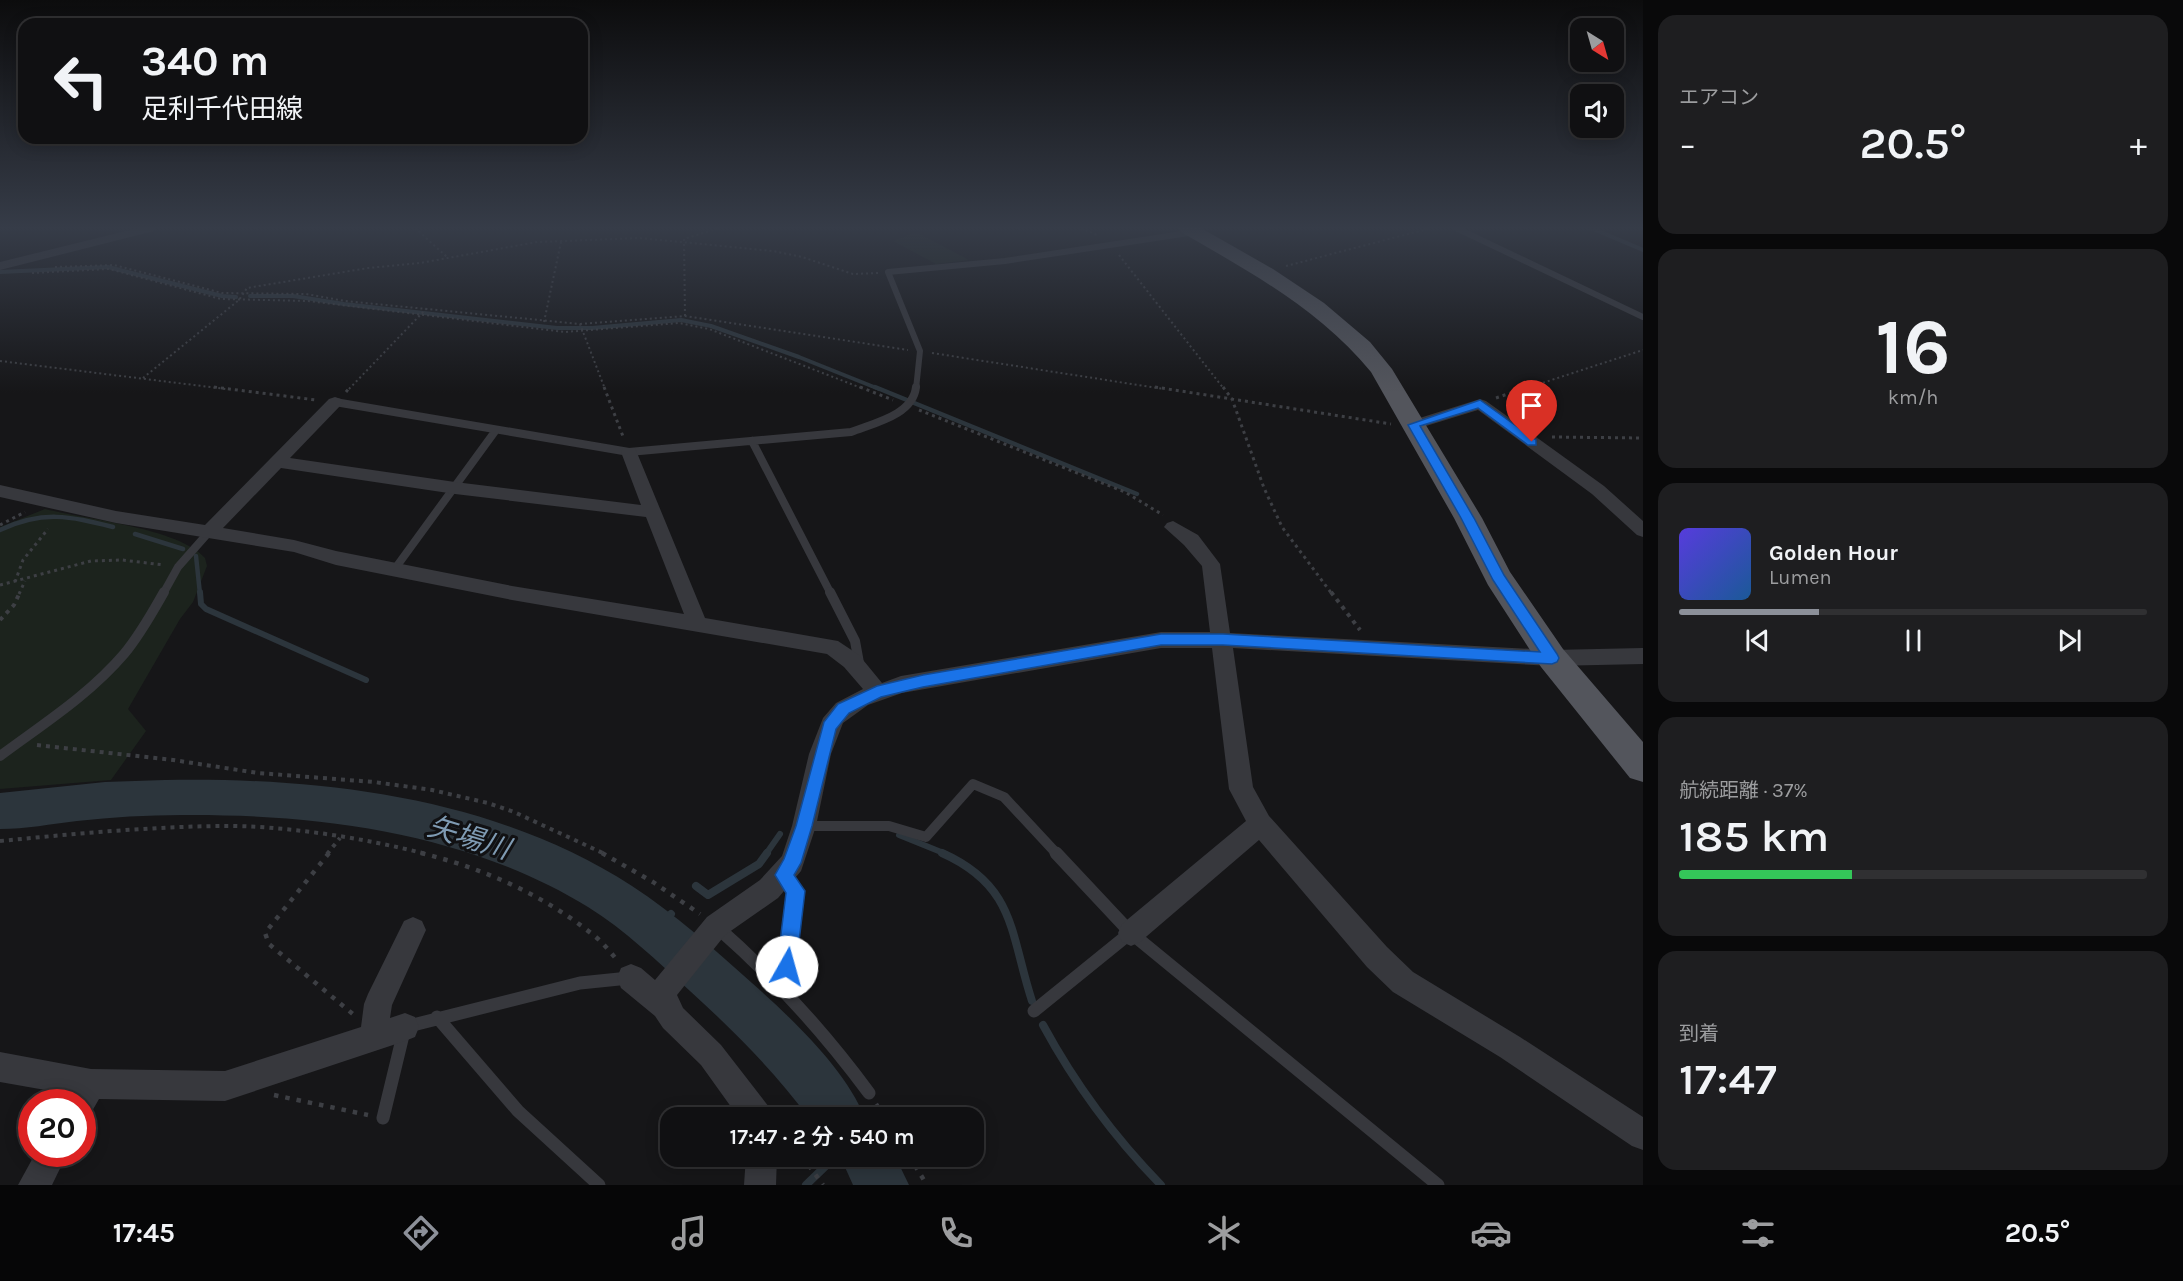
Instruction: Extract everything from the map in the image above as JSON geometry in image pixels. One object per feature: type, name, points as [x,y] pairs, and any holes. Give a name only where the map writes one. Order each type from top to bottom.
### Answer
[{"type":"main road","points":[[1279,283],[1310,303],[1358,341],[1381,369],[1468,518],[1498,577],[1552,658],[1643,767]]},
{"type":"street","points":[[208,533],[335,402]]},
{"type":"street","points":[[1413,425],[1480,404],[1598,490],[1643,531]]},
{"type":"street","points":[[629,452],[697,623]]},
{"type":"street","points":[[279,462],[455,488],[652,512]]},
{"type":"street","points":[[0,491],[116,517],[294,546],[394,570],[512,593],[831,647],[847,655],[859,666],[877,692]]},
{"type":"street","points":[[1173,527],[1191,540],[1211,564],[1223,640],[1241,789],[1260,824],[1377,957],[1403,982],[1510,1047],[1643,1135]]},
{"type":"street","points":[[665,997],[713,929],[769,889],[792,863],[804,826],[829,727],[844,709],[877,692],[923,681],[1161,640],[1223,640],[1552,658],[1643,656]]},
{"type":"street","points":[[1131,933],[1260,824]]},
{"type":"street","points":[[374,1036],[378,1004],[413,930]]},
{"type":"street","points":[[631,978],[665,997],[673,1018],[711,1055],[750,1107]]},
{"type":"street","points":[[96,1092],[225,1086],[405,1027]]},
{"type":"street","points":[[0,1067],[73,1089]]},
{"type":"street","points":[[34,1185],[44,1167]]},
{"type":"street","points":[[760,1185],[761,1167]]},
{"type":"lane","points":[[335,402],[629,452],[851,432],[885,419],[909,406],[915,399],[920,351],[893,283]]},
{"type":"lane","points":[[1574,283],[1643,316]]},
{"type":"lane","points":[[394,570],[496,430]]},
{"type":"lane","points":[[752,441],[855,641],[859,666]]},
{"type":"lane","points":[[0,756],[39,730],[77,700],[124,654],[145,626],[178,567],[208,533]]},
{"type":"lane","points":[[804,826],[889,826],[926,837],[973,784],[1004,797],[1131,933],[1438,1185]]},
{"type":"lane","points":[[783,875],[796,891],[787,967]]},
{"type":"lane","points":[[713,929],[779,985],[811,1019],[869,1093]]},
{"type":"lane","points":[[1034,1011],[1131,933]]},
{"type":"lane","points":[[383,1118],[405,1027],[437,1017],[479,1010],[607,978],[631,978]]},
{"type":"lane","points":[[437,1017],[518,1111],[599,1185]]},
{"type":"path","points":[[162,283],[210,296],[239,300],[298,300],[531,329],[582,332],[679,323],[709,329],[1125,492],[1165,517],[1173,527]]},
{"type":"path","points":[[185,283],[222,293],[306,294],[544,322],[580,324],[685,316],[1366,421],[1413,425]]},
{"type":"path","points":[[143,378],[239,300],[247,288],[277,283]]},
{"type":"path","points":[[544,322],[552,283]]},
{"type":"path","points":[[685,283],[685,316]]},
{"type":"path","points":[[1141,283],[1232,399],[1264,488],[1282,527],[1373,648]]},
{"type":"path","points":[[0,361],[335,402],[426,309]]},
{"type":"path","points":[[580,324],[629,452]]},
{"type":"path","points":[[1480,404],[1643,350]]},
{"type":"path","points":[[1528,439],[1643,438]]},
{"type":"path","points":[[15,582],[17,567],[48,529]]},
{"type":"path","points":[[0,585],[25,580],[82,562],[135,560],[178,567]]},
{"type":"path","points":[[0,620],[14,606],[25,580]]},
{"type":"path","points":[[19,742],[174,760],[223,770],[387,784],[487,803],[524,816],[589,847],[666,890],[713,929]]},
{"type":"path","points":[[0,841],[104,831],[220,826],[271,829],[380,842],[436,856],[503,880],[560,911],[594,935],[612,953],[631,978]]},
{"type":"path","points":[[340,838],[265,933],[269,944],[357,1018],[374,1036]]},
{"type":"path","points":[[262,1093],[383,1118]]},
{"type":"path","points":[[811,1167],[824,1185]]},
{"type":"path","points":[[916,1167],[927,1185]]},
{"type":"shaded area","points":[[45,509],[130,526],[175,539],[205,558],[207,566],[193,602],[180,619],[128,709],[146,731],[111,780],[0,789],[0,527]]},
{"type":"waterway","points":[[172,283],[222,296],[236,297]]},
{"type":"waterway","points":[[250,296],[293,296],[344,304],[557,328],[592,328],[681,320],[711,326],[799,357],[879,389]]},
{"type":"waterway","points":[[875,387],[1137,494]]},
{"type":"waterway","points":[[0,530],[43,517],[69,518],[113,527]]},
{"type":"waterway","points":[[135,534],[183,549]]},
{"type":"waterway","points":[[196,556],[200,594]]},
{"type":"waterway","points":[[200,592],[201,604],[206,609],[366,680]]},
{"type":"waterway","name":"矢場川","points":[[0,811],[150,798],[246,798],[299,801],[406,818],[459,830],[510,847],[558,867],[603,892],[657,931],[761,1025],[794,1060],[832,1107]]},
{"type":"waterway","points":[[766,854],[780,834]]},
{"type":"waterway","points":[[899,835],[946,854]]},
{"type":"waterway","points":[[696,886],[708,895],[759,864],[767,853]]},
{"type":"waterway","points":[[942,853],[966,866],[984,881],[997,897],[1013,933],[1032,1001]]},
{"type":"waterway","points":[[657,931],[671,914]]},
{"type":"waterway","points":[[1043,1025],[1068,1068],[1096,1109],[1161,1185]]},
{"type":"waterway","points":[[806,1185],[825,1167]]},
{"type":"waterway","name":"矢場川","points":[[872,1167],[882,1185]]},
{"type":"route","points":[[787,967],[796,891],[783,875],[792,863],[804,826],[820,754],[834,718],[860,699],[877,692],[901,685],[1032,661],[1161,640],[1223,640],[1552,658],[1498,577],[1468,518],[1413,425],[1480,404],[1532,442]]}]
